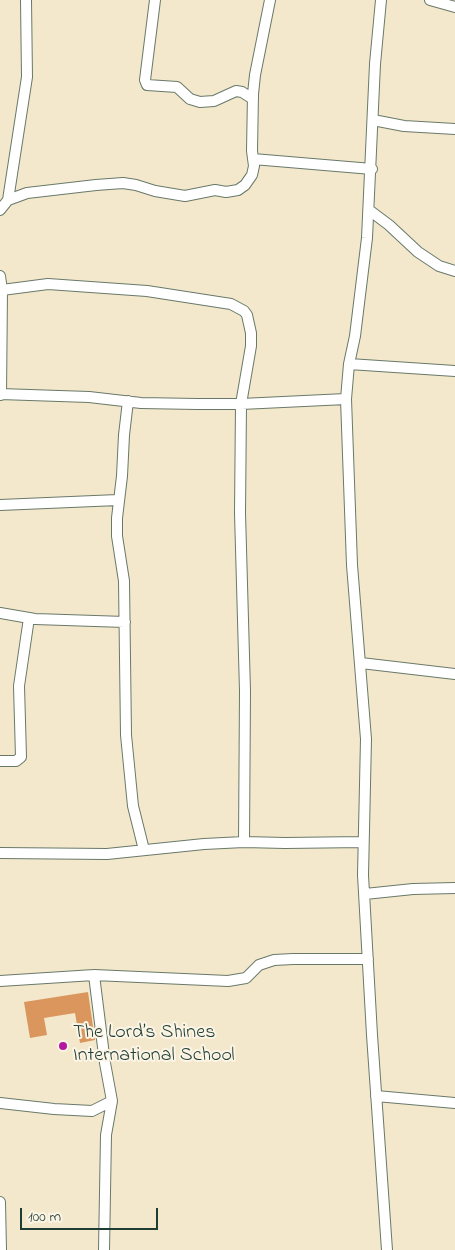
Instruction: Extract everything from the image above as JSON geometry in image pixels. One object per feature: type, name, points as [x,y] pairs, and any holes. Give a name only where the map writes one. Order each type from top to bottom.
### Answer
[{"type":"street","points":[[0,210],[8,200],[28,77],[26,0]]},
{"type":"street","points":[[155,0],[145,80],[147,85],[177,87],[190,99],[200,102],[214,101],[236,91],[242,92],[253,99]]},
{"type":"street","points":[[8,200],[27,193],[123,183],[185,196],[215,190],[226,192],[238,190],[245,185],[252,175],[255,75],[270,0]]},
{"type":"street","points":[[381,0],[375,64],[369,210],[346,399],[352,565],[366,739],[363,842],[368,959],[387,1250]]},
{"type":"street","points":[[430,0],[455,7]]},
{"type":"street","points":[[373,120],[404,126],[455,129]]},
{"type":"street","points":[[253,159],[372,169]]},
{"type":"street","points":[[369,210],[389,225],[418,252],[440,266],[455,271]]},
{"type":"street","points":[[0,276],[2,290],[1,394],[128,401],[241,404],[346,399]]},
{"type":"street","points":[[2,290],[48,284],[147,291],[231,304],[244,311],[247,315],[251,333],[251,346],[241,404],[240,563],[245,700],[244,842]]},
{"type":"street","points":[[349,364],[455,370]]},
{"type":"street","points":[[128,401],[118,500],[117,536],[124,581],[126,735],[133,806],[144,850]]},
{"type":"street","points":[[0,505],[118,500]]},
{"type":"street","points":[[0,613],[29,618],[125,622]]},
{"type":"street","points":[[0,761],[19,759],[22,753],[19,686],[29,618]]},
{"type":"street","points":[[361,663],[455,674]]},
{"type":"street","points":[[0,853],[107,854],[244,842],[363,842]]},
{"type":"street","points":[[365,894],[413,889],[455,888]]},
{"type":"street","points":[[0,980],[94,975],[228,981],[246,978],[259,965],[274,960],[293,958],[368,959]]},
{"type":"street","points":[[94,975],[105,1063],[112,1101],[106,1135],[104,1250]]},
{"type":"street","points":[[376,1096],[455,1103]]},
{"type":"street","points":[[0,1103],[92,1111],[112,1101]]},
{"type":"street","points":[[0,1202],[1,1250]]},
{"type":"building","points":[[88,992],[95,1040],[80,1043],[75,1013],[44,1018],[47,1035],[30,1038],[24,1002]]},
{"type":"place","name":"The Lord’s Shines International School","points":[[63,1046]]}]
